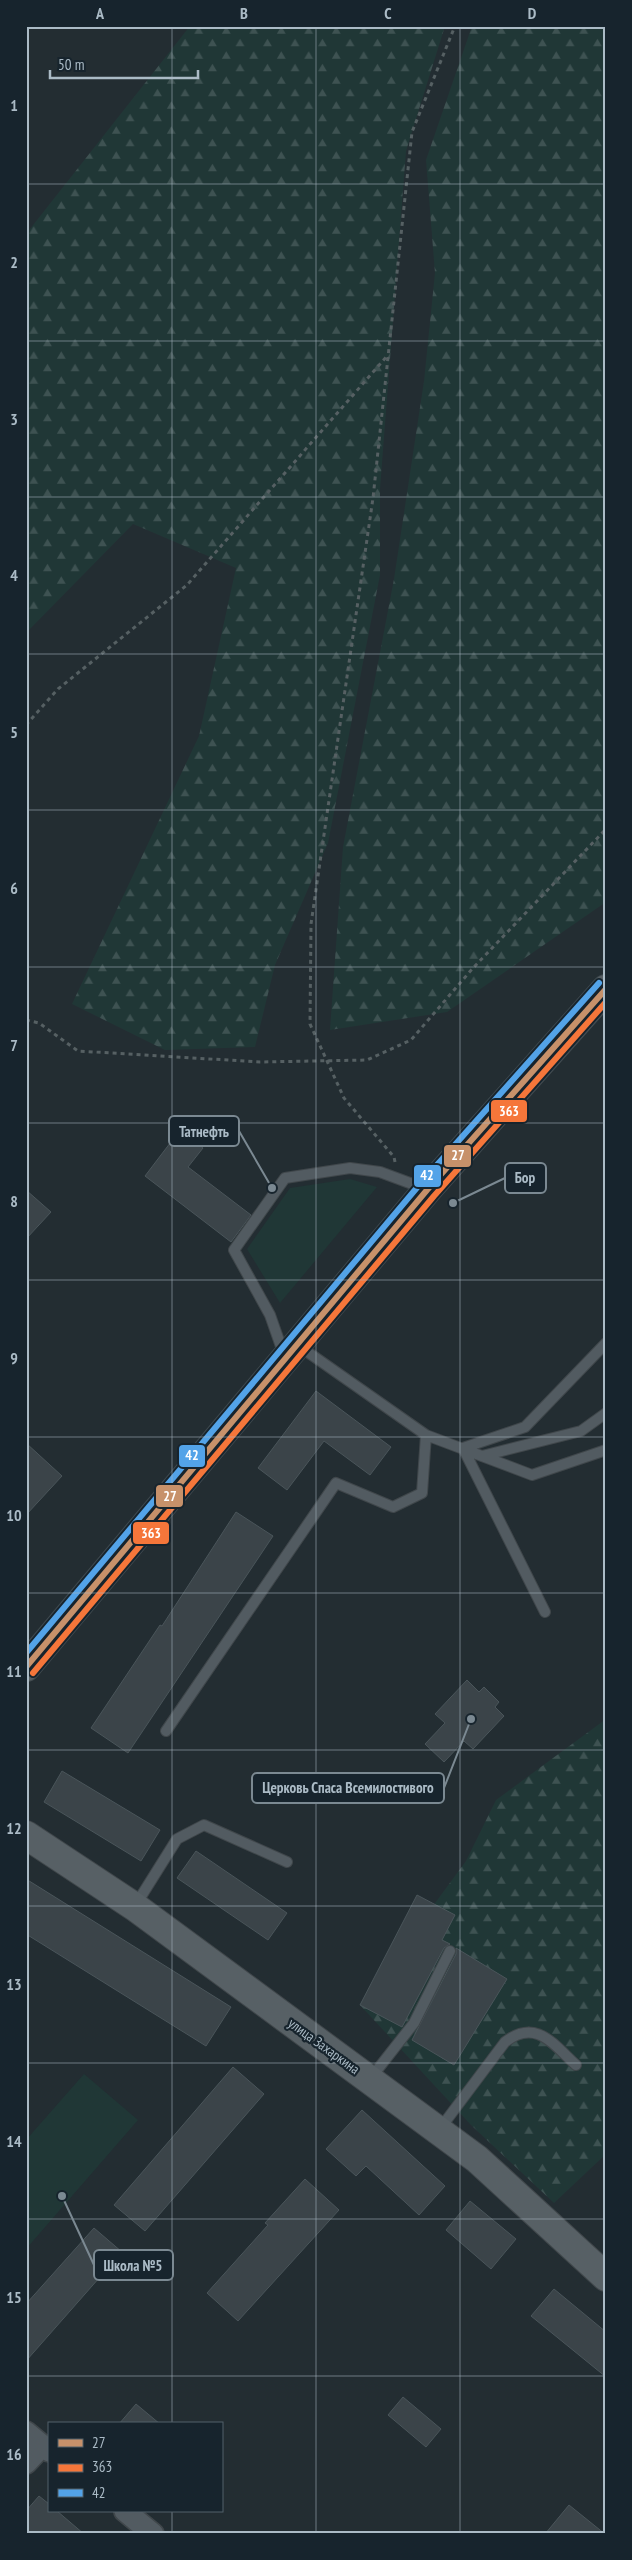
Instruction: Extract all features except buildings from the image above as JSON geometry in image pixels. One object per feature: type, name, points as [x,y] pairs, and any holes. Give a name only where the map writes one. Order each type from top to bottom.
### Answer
[{"type":"main road","points":[[26,1667],[427,1190],[606,989]]},
{"type":"street","name":"улица Захаркина","points":[[26,1835],[135,1907],[477,2159],[606,2277]]},
{"type":"street","points":[[26,2463],[39,2443]]},
{"type":"street","points":[[126,2512],[153,2534]]},
{"type":"lane","points":[[427,1190],[380,1172],[350,1168],[285,1178],[234,1250],[290,1351],[426,1434],[532,1475],[606,1450]]},
{"type":"lane","points":[[463,1448],[525,1427],[606,1343]]},
{"type":"lane","points":[[482,1456],[581,1431],[606,1413]]},
{"type":"lane","points":[[166,1731],[336,1484],[392,1507],[422,1493],[426,1434]]},
{"type":"lane","points":[[463,1448],[546,1612]]},
{"type":"lane","points":[[135,1907],[177,1839],[204,1825],[287,1862]]},
{"type":"lane","points":[[369,2080],[414,2023],[450,1951]]},
{"type":"lane","points":[[438,2131],[505,2042],[523,2031],[537,2032],[576,2065]]},
{"type":"path","points":[[396,1178],[394,1157],[344,1098],[310,1024],[311,924],[372,498],[412,132],[455,26]]},
{"type":"path","points":[[26,725],[58,689],[187,585],[388,354]]},
{"type":"path","points":[[26,1020],[40,1023],[78,1051],[260,1062],[367,1060],[411,1040],[473,968],[606,829]]},
{"type":"green space","points":[[190,26],[445,26],[406,151],[380,489],[380,575],[328,843],[275,965],[255,1047],[165,1050],[72,1004],[199,736],[236,568],[133,524],[26,633],[26,234]]},
{"type":"green space","points":[[472,26],[606,26],[606,902],[447,1012],[330,1030],[343,847],[394,579],[424,381],[435,273],[426,160]]},
{"type":"green space","points":[[350,1179],[377,1187],[280,1303],[247,1249],[290,1188]]},
{"type":"green space","points":[[606,1719],[606,2154],[554,2203],[471,2125],[360,2005],[466,1861],[496,1800]]},
{"type":"green space","points":[[84,2074],[138,2120],[26,2249],[26,2140]]},
{"type":"transit line","name":"42","points":[[26,1653],[420,1184],[599,983]]},
{"type":"transit line","name":"27","points":[[26,1667],[427,1190],[606,989]]},
{"type":"transit line","name":"363","points":[[33,1673],[434,1196],[606,1002]]},
{"type":"place","name":"Татнефть","points":[[272,1188]]},
{"type":"place","name":"Бор","points":[[453,1203]]},
{"type":"place","name":"Церковь Спаса Всемилостивого","points":[[471,1719]]},
{"type":"place","name":"Школа №5","points":[[62,2196]]}]
